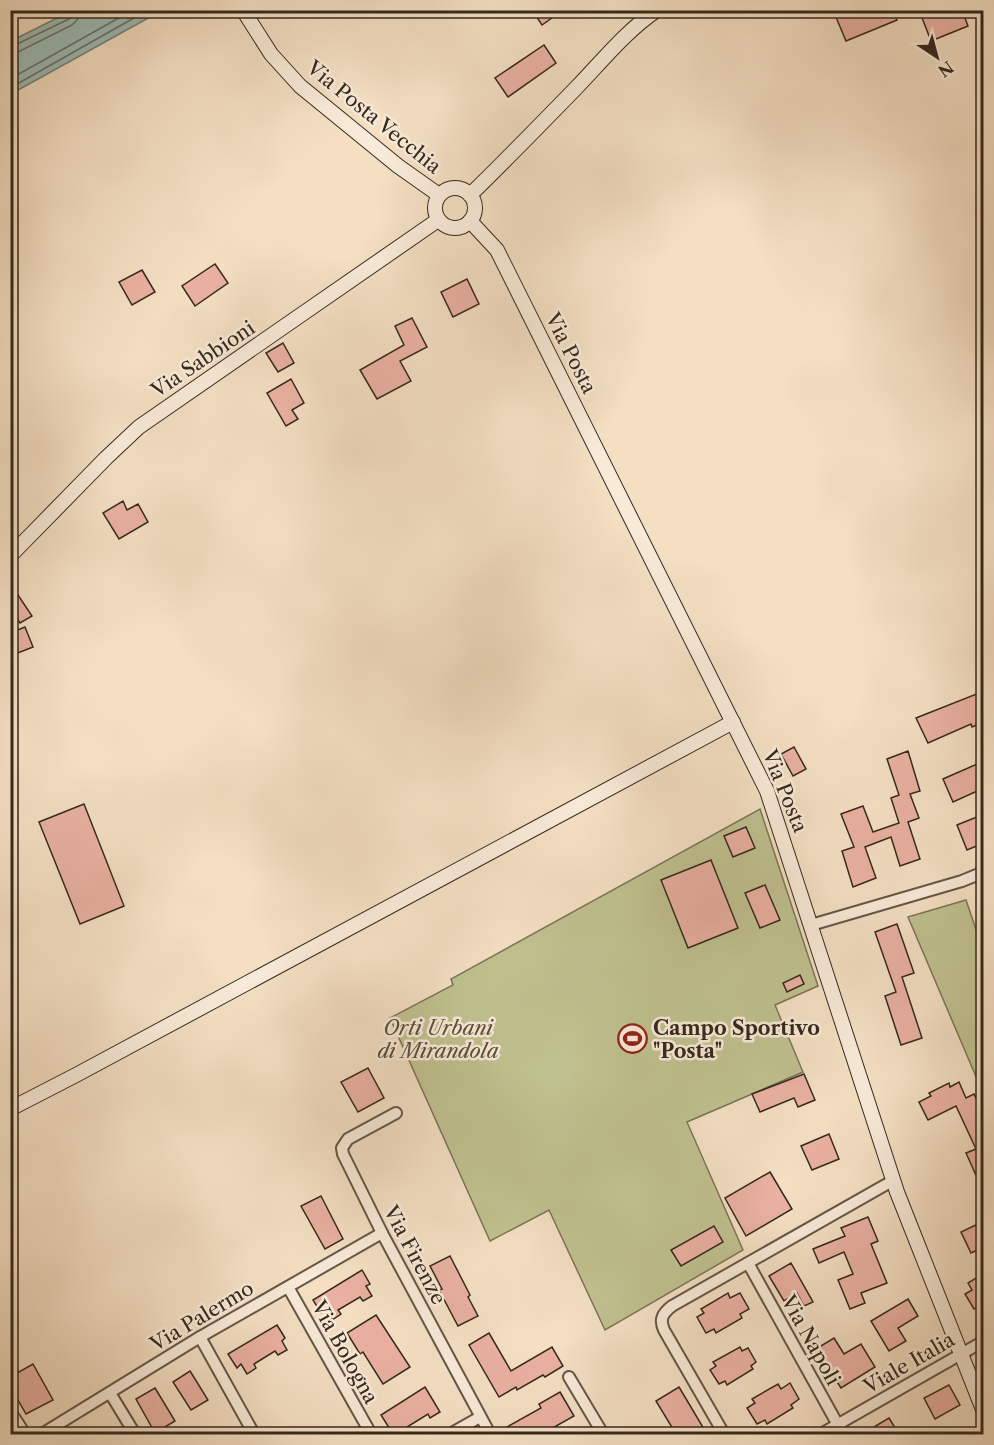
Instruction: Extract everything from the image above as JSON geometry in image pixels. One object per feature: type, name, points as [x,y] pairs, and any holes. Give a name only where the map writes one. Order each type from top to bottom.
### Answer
[{"type":"street","name":"Via Posta Vecchia","points":[[243,10],[271,54],[300,86],[398,166],[439,195]]},
{"type":"street","points":[[470,195],[502,166],[611,51],[657,10]]},
{"type":"street","points":[[451,188],[465,190],[470,195],[475,208],[470,221],[458,228],[443,225],[438,220],[434,207],[439,195],[451,188]]},
{"type":"street","name":"Via Sabbioni","points":[[10,556],[139,427],[438,220]]},
{"type":"street","name":"Via Posta","points":[[470,221],[497,250],[774,807],[894,1180],[984,1412]]},
{"type":"street","points":[[10,1109],[87,1070],[733,722]]},
{"type":"street","points":[[811,925],[962,881],[984,872]]},
{"type":"street","name":"Via Firenze","points":[[396,1113],[348,1139],[342,1148],[343,1154],[382,1233],[490,1434]]},
{"type":"street","points":[[724,1434],[664,1330],[662,1317],[672,1306],[894,1180]]},
{"type":"street","name":"Via Palermo","points":[[42,1434],[200,1337],[382,1233]]},
{"type":"street","name":"Via Napoli","points":[[748,1263],[840,1430]]},
{"type":"street","name":"Via Bologna","points":[[288,1287],[371,1434]]},
{"type":"street","points":[[200,1337],[254,1434]]},
{"type":"street","name":"Viale Italia","points":[[821,1434],[840,1430],[984,1341]]},
{"type":"street","points":[[569,1377],[603,1434]]},
{"type":"street","points":[[110,1393],[135,1434]]},
{"type":"street","points":[[10,1411],[25,1434]]},
{"type":"street","points":[[450,1434],[480,1417]]},
{"type":"green space","name":"Campo Sportivo \"Posta\"","points":[[760,809],[818,986],[775,1005],[803,1072],[687,1122],[743,1250],[605,1330],[549,1210],[490,1241],[390,1018],[453,985],[451,979]]},
{"type":"green space","points":[[966,900],[983,950],[983,1093],[908,917]]},
{"type":"water","points":[[71,11],[161,11],[11,94],[11,41]]},
{"type":"building","points":[[532,10],[563,10],[542,25]]},
{"type":"building","points":[[833,10],[893,10],[897,20],[846,41]]},
{"type":"building","points":[[919,10],[962,10],[968,26],[931,41]]},
{"type":"building","points":[[544,45],[556,63],[508,97],[495,78]]},
{"type":"building","points":[[215,264],[228,283],[195,306],[182,286]]},
{"type":"building","points":[[142,270],[155,292],[132,305],[119,282]]},
{"type":"building","points":[[467,279],[479,304],[453,317],[441,292]]},
{"type":"building","points":[[412,318],[427,347],[400,361],[411,381],[377,399],[360,370],[404,345],[395,326]]},
{"type":"building","points":[[283,343],[294,363],[278,372],[266,353]]},
{"type":"building","points":[[291,379],[304,403],[292,410],[298,419],[286,426],[267,393]]},
{"type":"building","points":[[123,501],[127,510],[138,504],[148,522],[119,539],[103,513]]},
{"type":"building","points":[[10,583],[32,616],[20,623],[10,608]]},
{"type":"building","points":[[25,627],[33,647],[10,656],[10,633]]},
{"type":"building","points":[[984,691],[984,722],[972,727],[971,724],[928,743],[916,718]]},
{"type":"building","points":[[794,747],[806,769],[793,776],[781,754]]},
{"type":"building","points":[[908,751],[920,791],[910,794],[919,818],[908,822],[920,859],[900,866],[891,837],[865,847],[876,878],[853,887],[842,851],[854,847],[841,814],[863,806],[873,832],[899,823],[891,798],[899,795],[887,759]]},
{"type":"building","points":[[984,761],[984,788],[953,802],[943,779]]},
{"type":"building","points":[[84,804],[124,906],[80,924],[39,822]]},
{"type":"building","points":[[984,814],[984,843],[967,850],[957,825]]},
{"type":"building","points":[[746,827],[755,848],[733,857],[724,836]]},
{"type":"building","points":[[711,860],[738,928],[688,948],[661,880]]},
{"type":"building","points":[[765,885],[780,920],[760,928],[745,893]]},
{"type":"building","points":[[897,924],[914,973],[902,977],[922,1038],[901,1045],[885,996],[896,992],[875,932]]},
{"type":"building","points":[[800,975],[804,984],[787,992],[783,983]]},
{"type":"building","points":[[368,1068],[384,1098],[358,1112],[341,1082]]},
{"type":"building","points":[[804,1074],[815,1100],[798,1107],[794,1098],[760,1112],[752,1094]]},
{"type":"building","points":[[959,1082],[966,1098],[974,1094],[984,1115],[984,1193],[966,1153],[976,1149],[956,1106],[928,1120],[919,1102],[931,1096],[929,1093],[949,1083],[950,1087]]},
{"type":"building","points":[[829,1134],[839,1159],[812,1170],[801,1146]]},
{"type":"building","points":[[770,1172],[792,1209],[746,1236],[725,1198]]},
{"type":"building","points":[[321,1196],[343,1239],[325,1249],[301,1206]]},
{"type":"building","points":[[868,1217],[878,1241],[871,1244],[887,1283],[861,1293],[865,1303],[850,1309],[838,1280],[853,1274],[844,1252],[819,1263],[813,1249],[845,1236],[841,1228]]},
{"type":"building","points":[[984,1221],[984,1247],[971,1253],[961,1232]]},
{"type":"building","points":[[714,1226],[723,1242],[681,1266],[671,1250]]},
{"type":"building","points":[[450,1256],[478,1316],[458,1326],[439,1290],[442,1289],[430,1266]]},
{"type":"building","points":[[791,1263],[813,1302],[804,1306],[797,1293],[784,1301],[769,1276]]},
{"type":"building","points":[[362,1270],[370,1284],[366,1286],[372,1296],[363,1301],[360,1297],[338,1310],[341,1314],[332,1320],[326,1310],[321,1313],[313,1300]]},
{"type":"building","points":[[984,1273],[984,1304],[974,1309],[965,1294],[972,1290],[968,1283]]},
{"type":"building","points":[[728,1293],[730,1298],[740,1293],[749,1309],[740,1314],[742,1318],[716,1333],[714,1329],[706,1333],[697,1317],[704,1313],[701,1309]]},
{"type":"building","points":[[908,1299],[918,1316],[898,1328],[906,1341],[889,1351],[871,1321]]},
{"type":"building","points":[[376,1315],[410,1367],[383,1384],[363,1352],[360,1354],[347,1333]]},
{"type":"building","points":[[277,1325],[285,1338],[282,1341],[287,1350],[278,1355],[275,1351],[254,1364],[256,1368],[247,1374],[241,1364],[237,1368],[228,1354]]},
{"type":"building","points":[[489,1333],[511,1371],[552,1347],[563,1366],[545,1377],[543,1375],[499,1397],[469,1345]]},
{"type":"building","points":[[834,1338],[844,1354],[861,1344],[875,1367],[841,1388],[816,1349]]},
{"type":"building","points":[[740,1347],[742,1351],[748,1348],[756,1362],[751,1366],[753,1369],[727,1385],[725,1381],[719,1384],[710,1370],[716,1366],[713,1362]]},
{"type":"building","points":[[33,1364],[53,1400],[26,1414],[10,1386],[10,1377]]},
{"type":"building","points":[[190,1371],[208,1400],[191,1410],[173,1382]]},
{"type":"building","points":[[790,1383],[799,1399],[791,1405],[793,1408],[767,1424],[765,1420],[757,1424],[747,1408],[755,1403],[752,1399],[778,1384],[781,1389]]},
{"type":"building","points":[[949,1385],[960,1405],[935,1419],[924,1398]]},
{"type":"building","points":[[425,1387],[440,1412],[430,1418],[428,1414],[407,1427],[409,1430],[402,1434],[393,1434],[381,1415]]},
{"type":"building","points":[[679,1387],[707,1434],[676,1434],[656,1401]]},
{"type":"building","points":[[155,1388],[175,1421],[155,1433],[136,1399]]},
{"type":"building","points":[[560,1392],[574,1416],[542,1434],[511,1434],[507,1427],[541,1408],[539,1404]]},
{"type":"building","points":[[889,1418],[899,1434],[862,1434]]},
{"type":"place","name":"Campo Sportivo \"Posta\"","points":[[632,1039]]},
{"type":"park label","name":"Orti Urbani di Mirandola","points":[[438,1040]]}]
